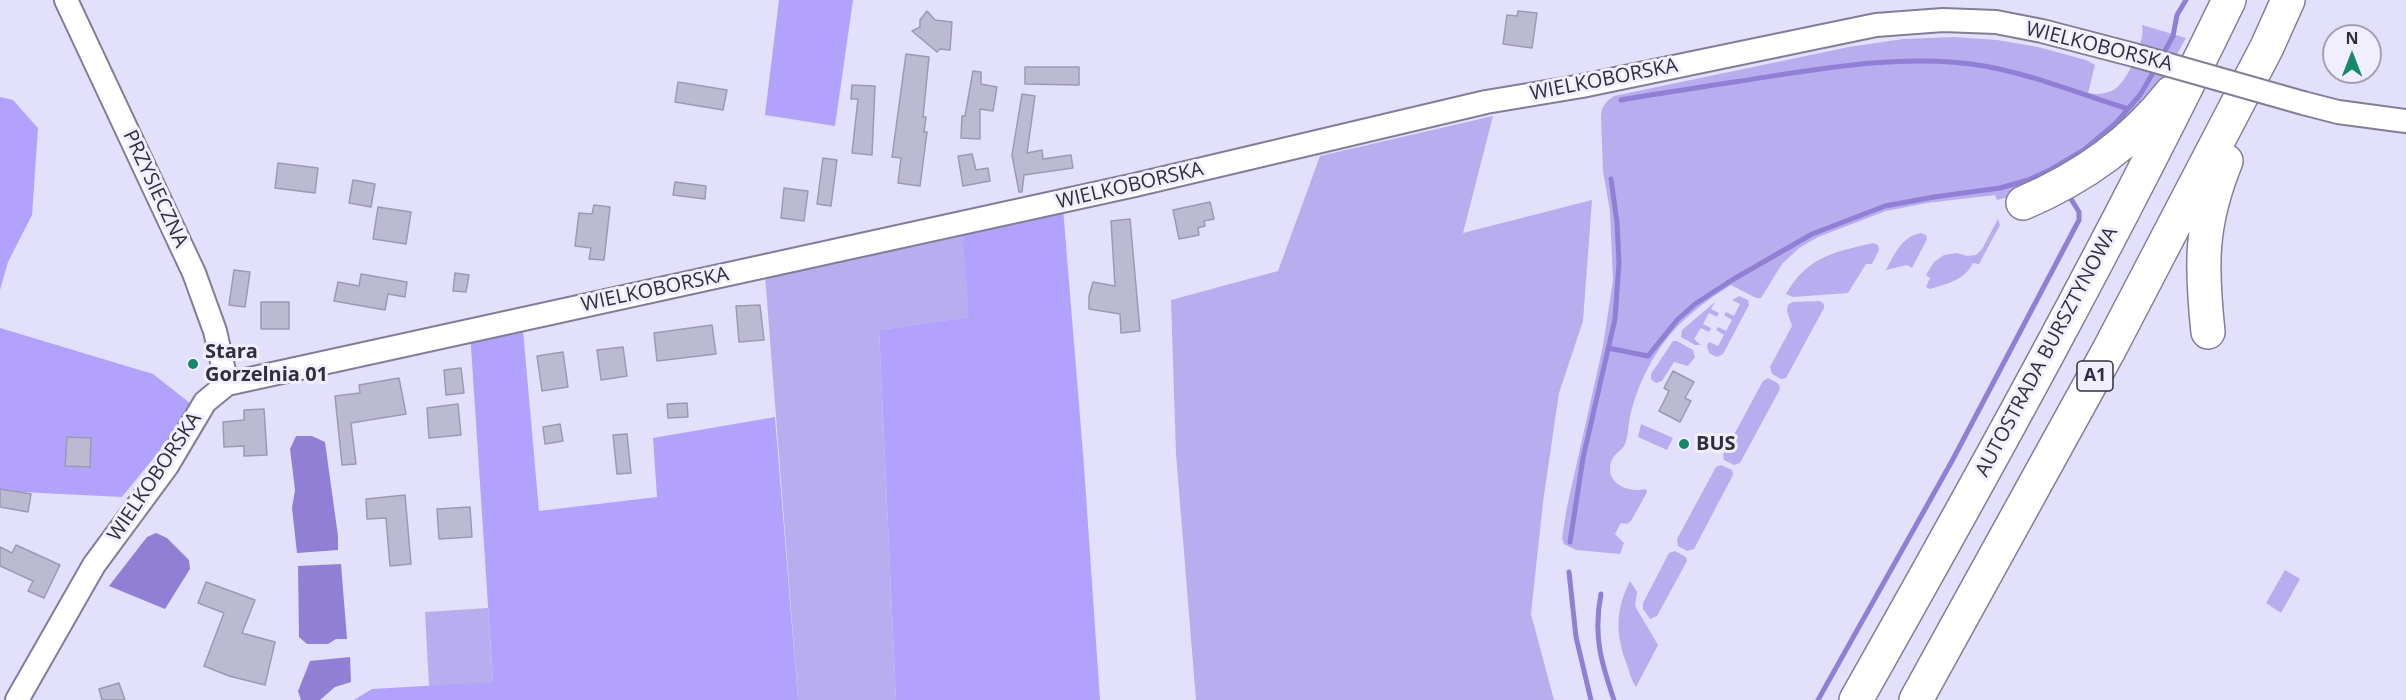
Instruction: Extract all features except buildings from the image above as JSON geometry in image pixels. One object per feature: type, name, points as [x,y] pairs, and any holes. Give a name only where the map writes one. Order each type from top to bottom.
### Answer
[{"type":"highway","name":"AUTOSTRADA BURSZTYNOWA","points":[[1856,700],[1996,448],[2150,159],[2229,0]]},
{"type":"highway","name":"A1","points":[[1916,700],[2109,350],[2267,47],[2288,0]]},
{"type":"highway","points":[[2208,332],[2202,278],[2206,223],[2216,184],[2267,47]]},
{"type":"highway","points":[[2022,203],[2078,177],[2119,148],[2163,103],[2204,51]]},
{"type":"street","name":"PRZYSIECZNA","points":[[66,0],[194,273],[215,331],[227,384]]},
{"type":"street","name":"WIELKOBORSKA","points":[[17,700],[94,565],[167,466],[205,402],[227,384],[1135,185],[1486,102],[1582,86],[1876,25],[1943,20],[1996,22],[2042,31],[2134,55],[2303,104],[2348,114],[2406,121]]},
{"type":"shaded area","points":[[779,0],[853,0],[835,126],[765,115]]},
{"type":"shaded area","points":[[2142,25],[2186,38],[2158,88],[2126,127],[2013,196],[1997,200],[1995,195],[1927,203],[1886,211],[1818,237],[1799,248],[1782,264],[1761,298],[1756,298],[1731,285],[1702,304],[1685,319],[1662,345],[1648,369],[1633,403],[1625,444],[1611,462],[1611,476],[1615,481],[1625,488],[1646,489],[1647,492],[1631,521],[1627,524],[1621,523],[1615,534],[1624,543],[1620,554],[1576,550],[1564,544],[1562,538],[1567,507],[1603,346],[1613,280],[1610,211],[1603,171],[1601,116],[1603,107],[1609,100],[1614,96],[1849,47],[1903,39],[1955,37],[1997,40],[2038,47],[2086,60],[2095,65],[2088,93],[2102,94],[2115,89],[2130,69],[2139,49],[2143,32]]},
{"type":"shaded area","points":[[0,97],[13,100],[38,128],[32,215],[8,262],[0,290]]},
{"type":"shaded area","points":[[1493,116],[1463,233],[1592,200],[1583,321],[1559,393],[1543,502],[1531,614],[1554,700],[1196,700],[1176,454],[1171,300],[1278,271],[1320,156]]},
{"type":"shaded area","points":[[1063,208],[1100,700],[896,700],[879,330],[969,317],[962,231]]},
{"type":"shaded area","points":[[1998,219],[2000,225],[1979,264],[1973,263],[1965,274],[1955,281],[1930,289],[1926,287],[1930,278],[1926,275],[1934,262],[1944,255],[1957,253],[1967,256],[1976,255],[1982,249]]},
{"type":"shaded area","points":[[962,231],[970,317],[879,330],[896,700],[798,700],[765,275]]},
{"type":"shaded area","points":[[1921,233],[1926,235],[1927,239],[1912,268],[1907,265],[1886,270],[1904,242]]},
{"type":"shaded area","points":[[1873,243],[1878,245],[1879,250],[1872,264],[1866,264],[1848,293],[1793,297],[1786,294],[1794,282],[1812,264],[1834,253]]},
{"type":"shaded area","points":[[1739,296],[1748,300],[1749,305],[1723,354],[1717,357],[1709,353],[1707,346],[1709,342],[1718,346],[1724,335],[1716,330],[1718,327],[1726,331],[1732,320],[1724,315],[1726,312],[1734,316],[1740,304],[1732,300]]},
{"type":"shaded area","points":[[1820,301],[1824,304],[1824,308],[1786,378],[1781,379],[1772,374],[1770,367],[1792,326],[1787,311],[1788,305],[1792,302]]},
{"type":"shaded area","points":[[1715,302],[1711,309],[1719,313],[1717,317],[1709,313],[1703,324],[1711,328],[1709,332],[1701,328],[1694,339],[1701,345],[1695,345],[1681,337],[1682,330]]},
{"type":"shaded area","points":[[522,319],[539,511],[657,497],[653,438],[775,417],[798,700],[354,700],[372,689],[493,682],[470,331]]},
{"type":"shaded area","points":[[0,328],[153,374],[195,407],[122,497],[0,491]]},
{"type":"shaded area","points":[[1673,341],[1693,350],[1695,357],[1688,366],[1674,362],[1662,381],[1656,383],[1651,379],[1651,374]]},
{"type":"shaded area","points":[[1768,378],[1779,384],[1780,389],[1740,463],[1734,465],[1724,460],[1723,455],[1763,381]]},
{"type":"shaded area","points":[[1641,424],[1673,438],[1667,450],[1638,437]]},
{"type":"shaded area","points":[[296,436],[312,436],[325,442],[338,550],[297,553],[292,508],[295,490],[290,449]]},
{"type":"shaded area","points":[[1721,465],[1732,470],[1733,475],[1694,549],[1687,551],[1678,546],[1677,539],[1716,467]]},
{"type":"shaded area","points":[[156,533],[167,538],[189,560],[190,569],[165,609],[109,586],[147,537]]},
{"type":"shaded area","points":[[1675,551],[1686,557],[1687,561],[1657,616],[1650,619],[1643,609],[1643,603],[1669,553]]},
{"type":"shaded area","points":[[341,564],[347,639],[336,639],[328,644],[307,644],[299,637],[298,566]]},
{"type":"shaded area","points":[[2285,570],[2300,579],[2281,613],[2266,603]]},
{"type":"shaded area","points":[[1630,581],[1637,592],[1635,606],[1658,645],[1636,687],[1622,651],[1619,631],[1622,601]]},
{"type":"shaded area","points":[[488,608],[493,683],[429,686],[425,612]]},
{"type":"shaded area","points":[[350,657],[351,682],[335,687],[320,700],[301,700],[298,691],[310,661]]},
{"type":"waterway","points":[[2161,58],[2173,36],[2177,15],[2186,0]]},
{"type":"waterway","points":[[1621,100],[1827,68],[1922,61],[1953,62],[2003,70],[2128,109]]},
{"type":"waterway","points":[[1608,348],[1648,356],[1678,319],[1695,304],[1812,234],[1885,206],[2000,188],[2028,180],[2050,170],[2084,150],[2116,123],[2140,95],[2157,66]]},
{"type":"waterway","points":[[1570,542],[1583,458],[1615,319],[1619,262],[1617,222],[1611,179]]},
{"type":"waterway","points":[[1818,700],[1952,461],[2079,220],[2079,212],[2071,199]]},
{"type":"waterway","points":[[1569,572],[1576,637],[1591,700]]},
{"type":"waterway","points":[[1601,594],[1598,636],[1605,673],[1614,700]]},
{"type":"place","name":"Stara Gorzelnia 01","points":[[193,364]]},
{"type":"place","name":"BUS","points":[[1684,444]]}]
